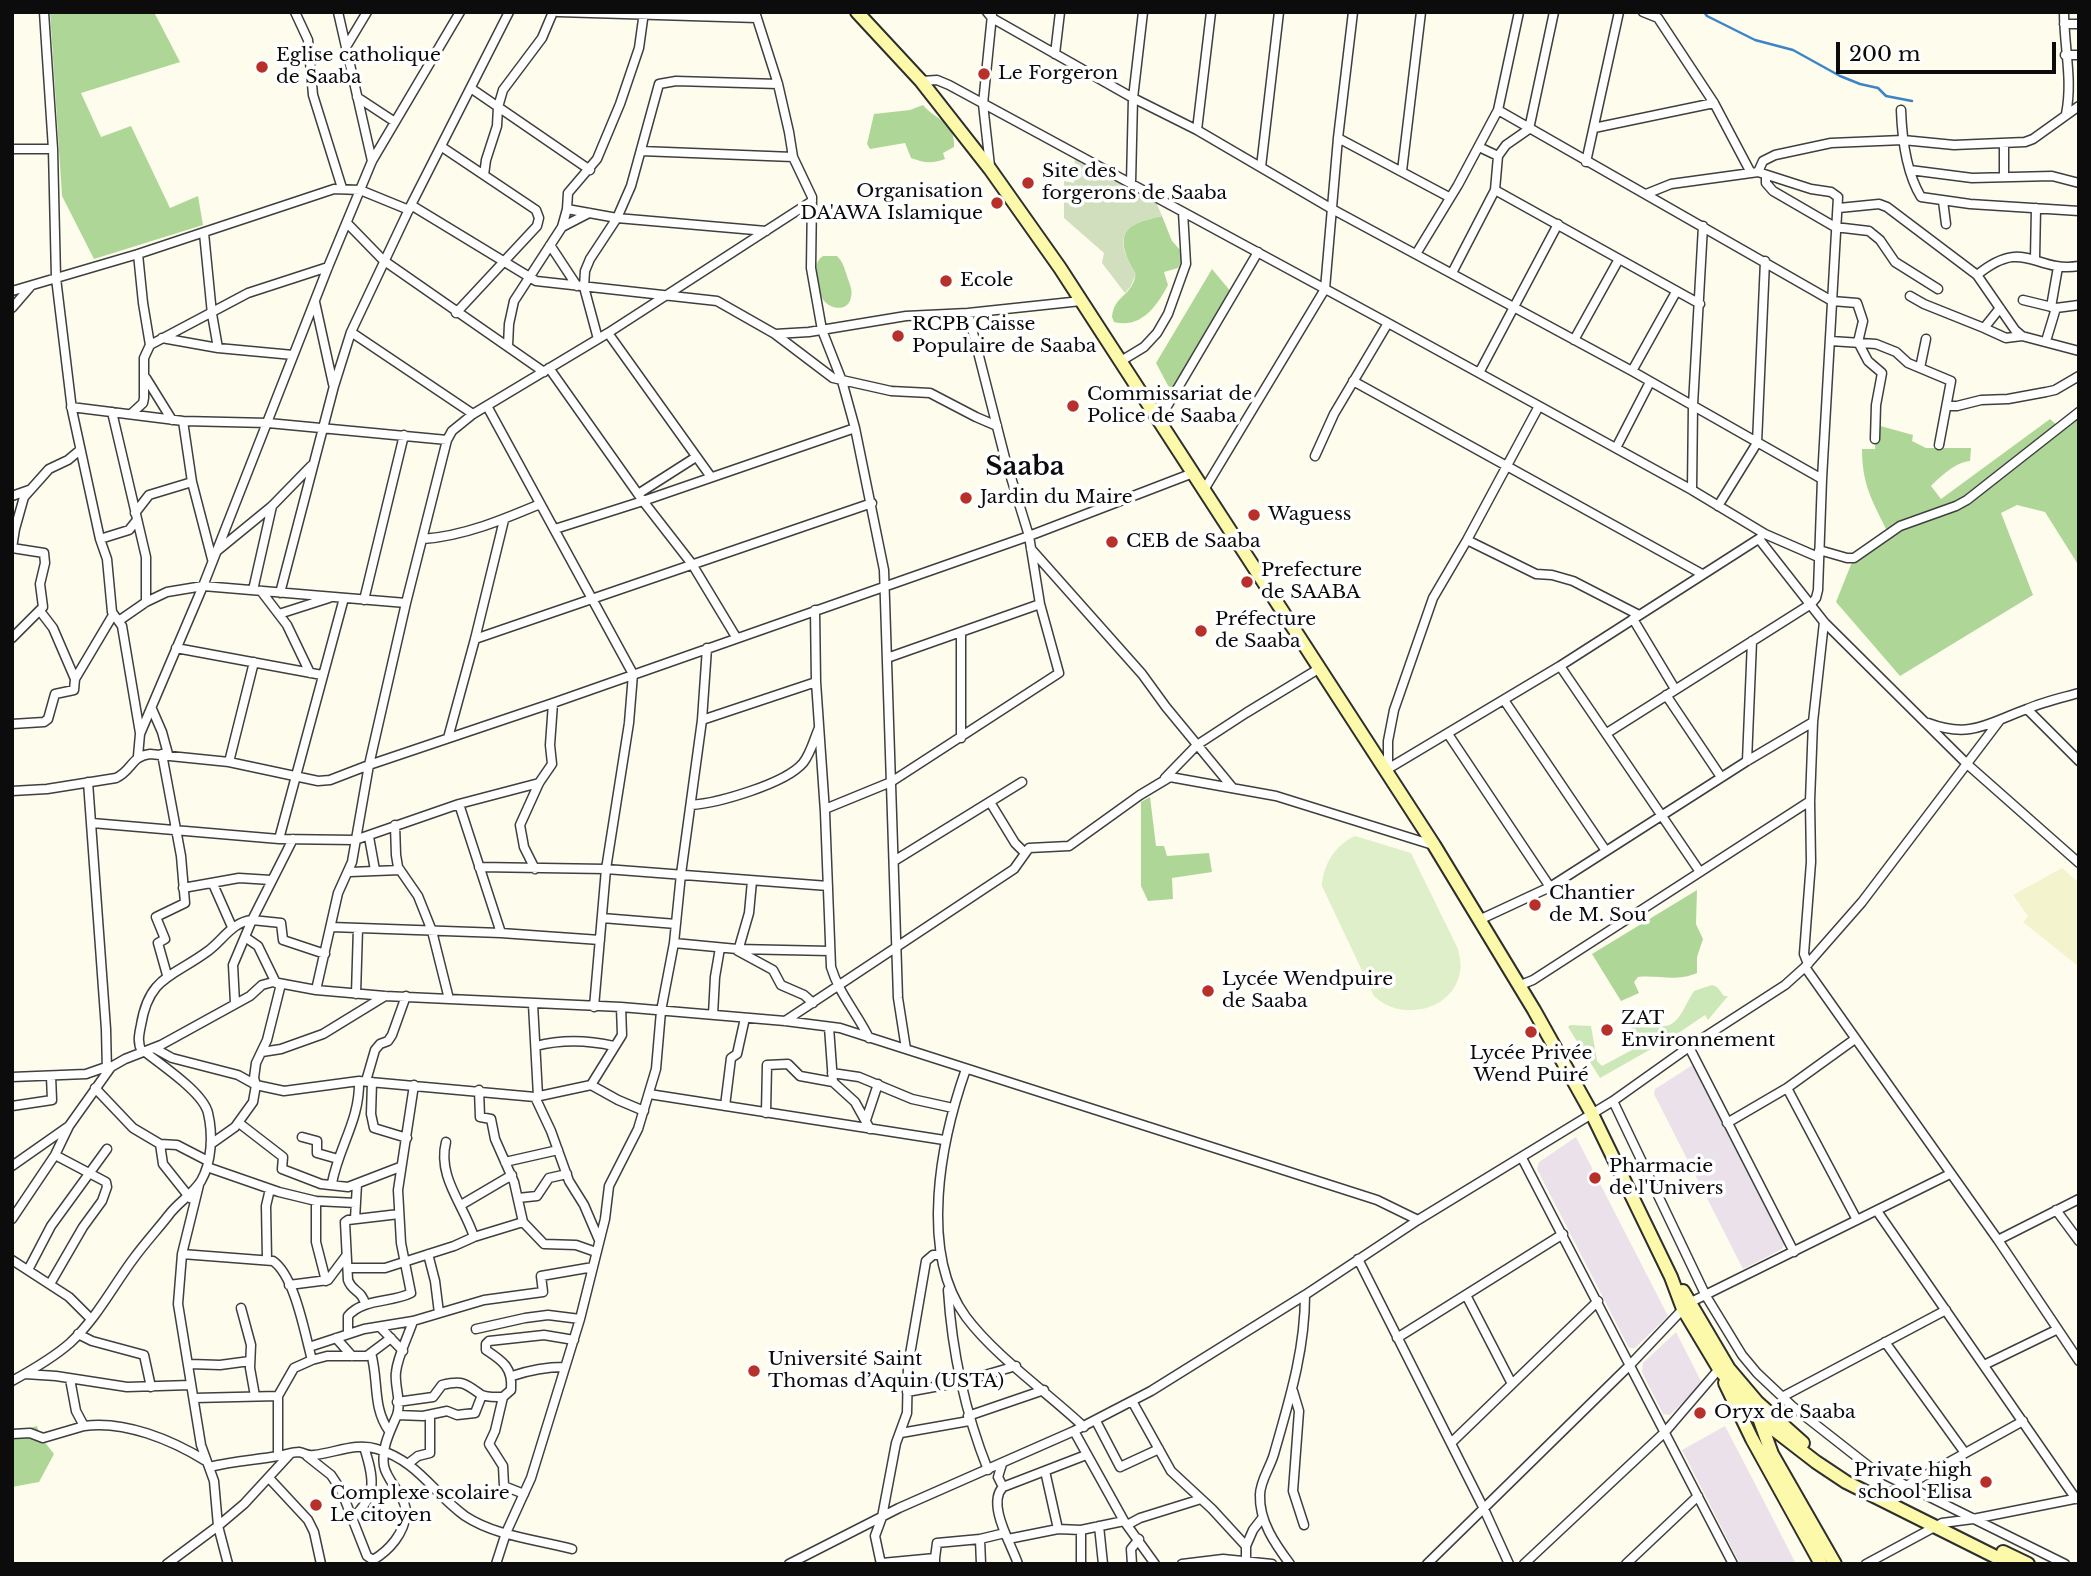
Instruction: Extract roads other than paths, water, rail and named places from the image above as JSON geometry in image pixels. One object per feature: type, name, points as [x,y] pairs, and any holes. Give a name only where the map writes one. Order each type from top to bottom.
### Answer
[{"type":"street","points":[[44,12],[53,149],[56,278],[71,407],[100,539],[107,559],[140,734],[138,757]]},
{"type":"street","points":[[295,12],[308,40],[313,96],[342,188]]},
{"type":"street","points":[[338,12],[372,162]]},
{"type":"street","points":[[346,47],[367,12]]},
{"type":"street","points":[[140,734],[203,586],[372,162],[460,12]]},
{"type":"street","points":[[281,593],[313,464],[351,332],[383,260],[509,12]]},
{"type":"street","points":[[484,175],[497,126],[498,107],[505,87],[542,38],[555,12],[756,15],[778,84],[793,158],[813,201],[811,268],[822,330],[842,381],[855,428],[884,570],[898,998],[906,1049]]},
{"type":"street","points":[[857,12],[921,81],[990,169],[1082,301],[1387,769],[1595,1111]]},
{"type":"street","points":[[1055,54],[1060,12]]},
{"type":"street","points":[[1131,183],[1133,97],[1143,12]]},
{"type":"street","points":[[1196,130],[1211,12]]},
{"type":"street","points":[[1261,167],[1279,12]]},
{"type":"street","points":[[1204,490],[1325,289],[1338,138],[1353,12]]},
{"type":"street","points":[[1402,171],[1421,12]]},
{"type":"street","points":[[1416,254],[1458,185],[1498,110],[1519,12]]},
{"type":"street","points":[[1451,273],[1495,190],[1498,156],[1506,145],[1529,129],[1554,12]]},
{"type":"street","points":[[1586,162],[1619,12]]},
{"type":"street","points":[[1643,12],[1658,18],[1758,173],[1773,191],[1835,227],[1869,231],[1880,240],[1895,262],[1938,289]]},
{"type":"street","points":[[2064,12],[2065,55],[2070,93],[2066,114]]},
{"type":"street","points":[[508,346],[511,311],[528,278],[562,227],[569,190],[590,170],[597,159],[620,104],[639,48],[644,13]]},
{"type":"street","points":[[990,169],[983,104],[990,14],[1055,54],[1196,130],[1332,209],[1632,371],[1822,479]]},
{"type":"street","points":[[2064,24],[2079,24]]},
{"type":"street","points":[[2065,55],[2079,55]]},
{"type":"street","points":[[921,81],[937,80],[1131,183],[1692,490],[1762,537],[1819,554],[1854,558],[1900,526],[1956,506],[1994,480],[2079,412]]},
{"type":"street","points":[[580,287],[586,265],[617,218],[631,186],[659,84],[676,81],[778,84]]},
{"type":"street","points":[[472,89],[590,170]]},
{"type":"street","points":[[356,97],[395,122]]},
{"type":"street","points":[[1594,128],[1714,103]]},
{"type":"street","points":[[1758,173],[1768,158],[1831,143],[1903,140],[1954,145],[2030,141],[2079,106]]},
{"type":"street","points":[[1498,110],[1832,301],[1857,303],[1863,321],[1858,342],[1868,361],[1882,373],[1876,405],[1875,439]]},
{"type":"street","points":[[1901,110],[1903,140],[1913,184],[1921,197],[2079,211]]},
{"type":"street","points":[[1338,138],[1449,197]]},
{"type":"street","points":[[2004,143],[2004,177]]},
{"type":"street","points":[[442,147],[536,210],[539,218],[537,226],[456,313]]},
{"type":"street","points":[[1479,147],[1498,156]]},
{"type":"street","points":[[12,149],[53,149]]},
{"type":"street","points":[[641,151],[793,158]]},
{"type":"street","points":[[1910,170],[1959,177],[2052,176],[2079,183]]},
{"type":"street","points":[[1607,733],[1811,604],[1818,590],[1835,227],[1839,208],[1836,194],[1758,173],[1671,184],[1646,194]]},
{"type":"street","points":[[12,291],[138,254],[342,188],[360,190],[410,208],[528,278],[580,287],[718,301],[775,334],[829,376],[891,391],[926,392],[998,426]]},
{"type":"street","points":[[1495,190],[1700,304]]},
{"type":"street","points":[[316,990],[338,893],[350,872],[369,765],[406,603],[447,440],[452,431],[473,414],[598,340],[813,201]]},
{"type":"street","points":[[1943,201],[1946,224]]},
{"type":"street","points":[[1839,208],[1883,204],[1977,275],[2015,330],[2022,335],[2079,351]]},
{"type":"street","points":[[567,208],[617,218],[766,231]]},
{"type":"street","points":[[2035,259],[2036,208]]},
{"type":"street","points":[[1121,362],[1144,347],[1157,333],[1168,314],[1186,264],[1184,212]]},
{"type":"street","points":[[562,227],[589,213]]},
{"type":"street","points":[[346,223],[383,260],[456,313],[546,370],[692,564],[736,638]]},
{"type":"street","points":[[1479,373],[1558,224]]},
{"type":"street","points":[[1692,490],[1693,405],[1703,226]]},
{"type":"street","points":[[204,233],[218,348]]},
{"type":"street","points":[[550,245],[580,287],[598,340]]},
{"type":"street","points":[[1159,420],[1258,252]]},
{"type":"street","points":[[131,414],[143,403],[144,358],[150,345],[138,254]]},
{"type":"street","points":[[1977,275],[1999,260],[2027,256],[2058,267],[2079,266]]},
{"type":"street","points":[[1574,340],[1619,259]]},
{"type":"street","points":[[1718,506],[1757,443],[1765,261]]},
{"type":"street","points":[[150,345],[248,293],[328,267]]},
{"type":"street","points":[[2046,341],[2054,308],[2058,267]]},
{"type":"street","points":[[12,308],[30,286]]},
{"type":"street","points":[[1632,371],[1676,292]]},
{"type":"street","points":[[1910,296],[2006,338],[2022,335]]},
{"type":"street","points":[[2023,300],[2054,308],[2079,305]]},
{"type":"street","points":[[775,334],[822,330],[880,319],[1082,301]]},
{"type":"street","points":[[315,302],[334,386]]},
{"type":"street","points":[[1984,328],[2000,308]]},
{"type":"street","points":[[825,809],[891,782],[1059,673],[1040,604],[1028,536],[968,313]]},
{"type":"street","points":[[1315,456],[1334,414],[1388,323]]},
{"type":"street","points":[[351,332],[473,414]]},
{"type":"street","points":[[608,333],[711,477]]},
{"type":"street","points":[[162,338],[218,348],[293,355]]},
{"type":"street","points":[[1920,368],[1926,339]]},
{"type":"street","points":[[1831,341],[1885,347],[1902,356],[1908,363],[1951,381],[1938,445]]},
{"type":"street","points":[[144,375],[172,420]]},
{"type":"street","points":[[1947,406],[2055,390],[2079,376]]},
{"type":"street","points":[[1353,382],[1702,574]]},
{"type":"street","points":[[1616,449],[1650,382]]},
{"type":"street","points":[[487,406],[633,674],[629,723],[606,869],[594,1007]]},
{"type":"street","points":[[1387,769],[1388,741],[1403,682],[1433,598],[1539,406]]},
{"type":"street","points":[[71,407],[183,422],[268,423],[447,440]]},
{"type":"street","points":[[113,412],[146,557],[146,602]]},
{"type":"street","points":[[183,422],[192,482],[214,556]]},
{"type":"street","points":[[555,529],[855,428]]},
{"type":"street","points":[[364,600],[404,435]]},
{"type":"street","points":[[12,638],[40,611],[44,603],[40,584],[45,555],[39,551],[12,548],[23,500],[48,469],[68,460],[80,450]]},
{"type":"street","points":[[641,498],[696,457]]},
{"type":"street","points":[[214,556],[272,506],[313,464]]},
{"type":"street","points":[[12,791],[47,789],[118,777],[138,757],[165,754],[229,762],[327,781],[1028,536],[1193,473]]},
{"type":"street","points":[[100,539],[129,530],[149,495],[192,482]]},
{"type":"street","points":[[12,496],[29,490]]},
{"type":"street","points":[[475,639],[872,503]]},
{"type":"street","points":[[423,539],[448,537],[504,520],[540,504]]},
{"type":"street","points":[[257,591],[272,506]]},
{"type":"street","points":[[447,738],[504,520]]},
{"type":"street","points":[[1387,769],[1560,666],[1762,537]]},
{"type":"street","points":[[1762,537],[1824,622],[1967,764],[2079,863]]},
{"type":"street","points":[[1467,540],[1536,574],[1573,581],[1636,617],[1675,689]]},
{"type":"street","points":[[1031,549],[1142,674],[1232,787]]},
{"type":"street","points":[[12,724],[44,722],[48,719],[55,694],[74,690],[75,679],[116,617],[176,589],[203,586],[406,603]]},
{"type":"street","points":[[257,591],[279,614],[310,673]]},
{"type":"street","points":[[279,614],[332,597]]},
{"type":"street","points":[[279,839],[344,598]]},
{"type":"street","points":[[887,658],[1040,604]]},
{"type":"street","points":[[815,610],[816,682],[825,809],[831,967],[837,987],[869,1038]]},
{"type":"street","points":[[40,611],[53,628],[75,679]]},
{"type":"street","points":[[1824,622],[1813,722],[1811,862],[1804,954],[1807,966],[1855,1039],[1998,1240],[2056,1329],[2076,1350],[2079,1361]]},
{"type":"street","points":[[961,632],[961,738]]},
{"type":"street","points":[[1747,761],[1752,641]]},
{"type":"street","points":[[176,648],[322,675]]},
{"type":"street","points":[[496,1564],[506,1533],[533,1471],[574,1340],[593,1267],[609,1186],[638,1129],[656,1069],[661,1011],[674,943],[702,720],[708,648]]},
{"type":"street","points":[[229,762],[254,662]]},
{"type":"street","points":[[1560,666],[1700,872]]},
{"type":"street","points":[[785,1021],[1014,869],[1029,848],[1069,845],[1163,780],[1198,746],[1320,668]]},
{"type":"street","points":[[702,720],[816,682]]},
{"type":"street","points":[[1926,722],[1943,729],[1973,730],[2079,693]]},
{"type":"street","points":[[1666,695],[1721,777]]},
{"type":"street","points":[[1504,699],[1606,851]]},
{"type":"street","points":[[535,869],[524,847],[520,825],[552,764],[550,745],[553,703]]},
{"type":"street","points":[[152,709],[162,732],[175,831],[181,856],[185,905],[156,917],[165,939],[158,943],[167,975]]},
{"type":"street","points":[[2027,709],[2079,761]]},
{"type":"street","points":[[789,1564],[882,1517],[1084,1427],[1132,1401],[1305,1295],[1418,1220],[1613,1101],[1689,1047],[1785,985],[1807,966],[1862,902],[2000,720]]},
{"type":"street","points":[[1479,920],[1550,887],[1721,777],[1813,722]]},
{"type":"street","points":[[691,805],[730,797],[784,778],[804,762],[820,725]]},
{"type":"street","points":[[1448,733],[1550,887]]},
{"type":"street","points":[[1163,780],[1177,777],[1276,796],[1434,845]]},
{"type":"street","points":[[12,1219],[106,1069],[88,782]]},
{"type":"street","points":[[894,861],[1022,782]]},
{"type":"street","points":[[92,823],[279,839],[355,840],[459,804],[540,783]]},
{"type":"street","points":[[1523,984],[1810,801]]},
{"type":"street","points":[[990,802],[1015,843],[1025,853]]},
{"type":"street","points":[[459,804],[501,933]]},
{"type":"street","points":[[395,825],[396,855],[400,870],[414,888],[432,932],[449,999]]},
{"type":"street","points":[[369,837],[375,870]]},
{"type":"street","points":[[235,1003],[233,965],[251,920],[293,839]]},
{"type":"street","points":[[478,867],[606,869],[828,886]]},
{"type":"street","points":[[350,872],[400,870]]},
{"type":"street","points":[[183,888],[239,878],[271,880]]},
{"type":"street","points":[[737,949],[749,914],[752,881]]},
{"type":"street","points":[[213,884],[232,928]]},
{"type":"street","points":[[602,918],[676,923]]},
{"type":"street","points":[[1479,920],[1523,984],[1595,1111],[1732,1400],[1821,1564]]},
{"type":"street","points":[[228,1564],[218,1526],[214,1481],[201,1445],[190,1364],[178,1304],[182,1254],[211,1143],[208,1111],[182,1082],[143,1051],[138,1040],[144,1007],[167,975],[209,950],[243,921],[281,923],[283,940],[325,954]]},
{"type":"street","points":[[331,927],[501,933],[600,940]]},
{"type":"street","points":[[356,994],[358,928]]},
{"type":"street","points":[[211,1143],[239,1123],[253,1102],[256,1085],[254,1071],[267,1040],[279,983],[258,946],[245,937]]},
{"type":"street","points":[[674,943],[737,949],[830,951]]},
{"type":"street","points":[[713,1015],[720,948]]},
{"type":"street","points":[[737,949],[743,956],[773,970],[781,985],[804,995],[813,1003]]},
{"type":"street","points":[[12,1077],[86,1074],[106,1069],[154,1048],[253,993],[261,985],[279,983],[356,994],[621,1007],[785,1021],[852,1031],[1377,1200],[1418,1220]]},
{"type":"street","points":[[262,1052],[281,1049],[323,1034],[385,996]]},
{"type":"street","points":[[332,1184],[376,1050],[392,1035],[406,996]]},
{"type":"street","points":[[533,1004],[536,1097],[567,1174],[599,1240]]},
{"type":"street","points":[[591,1085],[623,1031],[621,1007]]},
{"type":"street","points":[[724,1106],[730,1058],[737,1054],[745,1018]]},
{"type":"street","points":[[829,1027],[832,1077],[852,1099],[870,1129]]},
{"type":"street","points":[[1727,1123],[1787,1088],[1855,1039]]},
{"type":"street","points":[[536,1046],[568,1040],[614,1046]]},
{"type":"street","points":[[1689,1047],[1794,1252]]},
{"type":"street","points":[[154,1048],[172,1058],[238,1075],[256,1085],[284,1091],[365,1081],[536,1097],[591,1085],[644,1111]]},
{"type":"street","points":[[766,1113],[767,1065],[788,1064],[800,1076],[859,1077],[912,1099],[953,1108]]},
{"type":"street","points":[[966,1069],[944,1140],[940,1193],[940,1255],[948,1287],[950,1321],[969,1419],[988,1469]]},
{"type":"street","points":[[12,1106],[52,1100],[51,1076]]},
{"type":"street","points":[[365,1081],[374,1128],[407,1138]]},
{"type":"street","points":[[866,1120],[878,1084]]},
{"type":"street","points":[[348,1334],[348,1314],[365,1304],[410,1294],[399,1214],[400,1167],[414,1085]]},
{"type":"street","points":[[95,1088],[133,1128],[160,1144],[177,1145],[207,1164],[270,1189],[316,1200],[356,1203]]},
{"type":"street","points":[[1787,1088],[1857,1220]]},
{"type":"street","points":[[480,1090],[480,1118],[491,1119],[495,1139],[512,1175],[523,1222],[544,1244],[576,1245],[596,1252]]},
{"type":"street","points":[[649,1094],[944,1140]]},
{"type":"street","points":[[1613,1101],[1706,1296],[1742,1355],[1782,1397],[1871,1468],[2066,1564]]},
{"type":"street","points":[[239,1123],[283,1157],[282,1170],[311,1181],[348,1186],[400,1167]]},
{"type":"street","points":[[12,1166],[69,1126]]},
{"type":"street","points":[[302,1137],[317,1141],[317,1153],[338,1159]]},
{"type":"street","points":[[446,1142],[444,1161],[455,1199],[461,1205],[474,1237]]},
{"type":"street","points":[[160,1144],[163,1164],[194,1205]]},
{"type":"street","points":[[28,1270],[51,1226],[107,1149]]},
{"type":"street","points":[[505,1161],[558,1150]]},
{"type":"street","points":[[50,1284],[107,1190],[106,1182],[55,1154]]},
{"type":"street","points":[[1522,1158],[1732,1563]]},
{"type":"street","points":[[518,1198],[537,1196],[549,1178],[567,1174]]},
{"type":"street","points":[[1427,1564],[1630,1365],[1686,1306],[1950,1174]]},
{"type":"street","points":[[461,1205],[512,1175]]},
{"type":"street","points":[[12,1381],[69,1344],[106,1301],[134,1258],[174,1208],[200,1182]]},
{"type":"street","points":[[355,1219],[356,1184]]},
{"type":"street","points":[[267,1259],[266,1206],[270,1189]]},
{"type":"street","points":[[1998,1240],[2079,1199]]},
{"type":"street","points":[[316,1200],[316,1242],[326,1281]]},
{"type":"street","points":[[2056,1210],[2079,1241]]},
{"type":"street","points":[[1866,1564],[1937,1525],[2078,1498],[1877,1211]]},
{"type":"street","points":[[365,1304],[362,1293],[349,1284],[346,1220],[399,1214]]},
{"type":"street","points":[[348,1268],[379,1269],[523,1222]]},
{"type":"street","points":[[1397,1338],[1563,1234]]},
{"type":"street","points":[[182,1254],[267,1259],[277,1263],[289,1285],[306,1329],[312,1360]]},
{"type":"street","points":[[428,1254],[439,1313]]},
{"type":"street","points":[[940,1255],[932,1256],[926,1261],[912,1340],[907,1413],[896,1443],[882,1517],[875,1536],[881,1563],[935,1561],[937,1543],[1058,1529],[1081,1530],[1126,1523],[1201,1499]]},
{"type":"street","points":[[289,1285],[326,1281],[346,1256]]},
{"type":"street","points":[[1358,1258],[1509,1564]]},
{"type":"street","points":[[12,1260],[74,1301],[91,1319]]},
{"type":"street","points":[[309,1347],[348,1334],[413,1321],[484,1300],[543,1292],[541,1276],[593,1267]]},
{"type":"street","points":[[948,1287],[967,1318],[1084,1427]]},
{"type":"street","points":[[1466,1294],[1512,1384]]},
{"type":"street","points":[[1290,1564],[1269,1532],[1260,1497],[1261,1486],[1293,1391],[1304,1330],[1305,1295]]},
{"type":"street","points":[[1451,1443],[1598,1301]]},
{"type":"street","points":[[1686,1306],[1763,1413],[1817,1455],[2010,1564]]},
{"type":"street","points":[[241,1308],[251,1345],[250,1362],[255,1396]]},
{"type":"street","points":[[1782,1397],[1947,1310]]},
{"type":"street","points":[[476,1329],[548,1315],[580,1319]]},
{"type":"street","points":[[12,1434],[25,1432],[46,1437],[84,1426],[104,1424],[143,1433],[186,1450],[208,1464],[302,1452],[337,1482],[369,1559],[379,1560],[402,1530],[406,1514],[384,1465],[384,1452],[389,1431],[397,1415],[396,1373],[413,1321]]},
{"type":"street","points":[[380,1327],[403,1352]]},
{"type":"street","points":[[1984,1365],[2056,1329]]},
{"type":"street","points":[[78,1334],[92,1341],[144,1356],[151,1387]]},
{"type":"street","points":[[524,1494],[504,1486],[503,1466],[489,1444],[503,1397],[511,1391],[512,1376],[498,1358],[486,1350],[487,1342],[540,1335],[574,1340]]},
{"type":"street","points":[[336,1338],[352,1356]]},
{"type":"street","points":[[278,1457],[278,1396],[292,1369],[323,1356],[371,1353],[391,1338]]},
{"type":"street","points":[[1885,1342],[1965,1453]]},
{"type":"street","points":[[371,1353],[377,1408],[389,1431]]},
{"type":"street","points":[[190,1364],[220,1366],[250,1362]]},
{"type":"street","points":[[907,1392],[961,1382],[1016,1366]]},
{"type":"street","points":[[512,1376],[538,1368],[564,1367]]},
{"type":"street","points":[[1719,1369],[1816,1462],[1846,1482],[2028,1564]]},
{"type":"street","points":[[1524,1564],[1665,1432],[1719,1369]]},
{"type":"street","points":[[25,1374],[127,1387],[191,1385]]},
{"type":"street","points":[[70,1379],[76,1411],[84,1426]]},
{"type":"street","points":[[397,1402],[433,1397],[442,1385],[447,1384],[467,1384],[482,1395],[503,1397]]},
{"type":"street","points":[[901,1433],[969,1419],[1044,1390]]},
{"type":"street","points":[[1293,1391],[1299,1411],[1293,1491],[1304,1525]]},
{"type":"street","points":[[397,1415],[430,1416],[447,1411],[457,1415],[475,1413],[482,1395]]},
{"type":"street","points":[[194,1398],[278,1396]]},
{"type":"street","points":[[1132,1401],[1171,1471],[1246,1546]]},
{"type":"street","points":[[1763,1413],[1772,1454],[1835,1564]]},
{"type":"street","points":[[409,1463],[430,1453],[430,1416]]},
{"type":"street","points":[[1096,1421],[1120,1467],[1159,1450]]},
{"type":"street","points":[[1885,1494],[1906,1486],[2023,1421]]},
{"type":"street","points":[[1074,1431],[1126,1523],[1155,1564]]},
{"type":"street","points":[[351,1519],[371,1496],[371,1467],[364,1447]]},
{"type":"street","points":[[307,1456],[364,1447],[384,1452],[409,1463],[476,1522],[506,1533],[572,1549]]},
{"type":"street","points":[[167,1564],[218,1526],[269,1478],[291,1453]]},
{"type":"street","points":[[1018,1564],[1006,1536],[997,1494],[1003,1487],[1086,1455]]},
{"type":"street","points":[[1002,1464],[998,1477],[1003,1487]]},
{"type":"street","points":[[371,1467],[384,1465]]},
{"type":"street","points":[[1045,1471],[1058,1529]]},
{"type":"street","points":[[269,1478],[308,1520],[314,1532],[321,1564]]},
{"type":"street","points":[[1626,1564],[1698,1496]]},
{"type":"street","points":[[1247,1562],[1246,1546],[1263,1517]]},
{"type":"street","points":[[1099,1526],[1103,1564]]},
{"type":"street","points":[[1081,1530],[1081,1564]]},
{"type":"street","points":[[980,1539],[981,1564]]},
{"type":"street","points":[[1132,1564],[1131,1549],[1139,1539]]},
{"type":"street","points":[[1182,1564],[1223,1559],[1272,1564]]},
{"type":"waterway","points":[[1704,12],[1755,40],[1793,50],[1840,76],[1878,88],[1886,96],[1912,101]]},
{"type":"place","name":"Eglise catholique de Saaba","points":[[262,67]]},
{"type":"place","name":"Le Forgeron","points":[[984,74]]},
{"type":"place","name":"Site des forgerons de Saaba","points":[[1028,183]]},
{"type":"place","name":"Organisation DA'AWA Islamique","points":[[997,203]]},
{"type":"place","name":"Ecole","points":[[946,281]]},
{"type":"place","name":"RCPB Caisse Populaire de Saaba","points":[[898,336]]},
{"type":"place","name":"Commissariat de Police de Saaba","points":[[1073,406]]},
{"type":"place","name":"Jardin du Maire","points":[[966,498]]},
{"type":"place","name":"Waguess","points":[[1254,515]]},
{"type":"place","name":"CEB de Saaba","points":[[1112,542]]},
{"type":"place","name":"Prefecture de SAABA","points":[[1247,582]]},
{"type":"place","name":"Préfecture de Saaba","points":[[1201,631]]},
{"type":"place","name":"Chantier de M. Sou","points":[[1535,905]]},
{"type":"place","name":"Lycée Wendpuire de Saaba","points":[[1208,991]]},
{"type":"place","name":"ZAT Environnement","points":[[1607,1030]]},
{"type":"place","name":"Lycée Privée Wend Puiré","points":[[1531,1032]]},
{"type":"place","name":"Pharmacie de l'Univers","points":[[1595,1178]]},
{"type":"place","name":"Université Saint Thomas d’Aquin (USTA)","points":[[754,1371]]},
{"type":"place","name":"Oryx de Saaba","points":[[1700,1413]]},
{"type":"place","name":"Private high school Elisa","points":[[1986,1482]]},
{"type":"place","name":"Complexe scolaire Le citoyen","points":[[316,1505]]},
{"type":"district","name":"Saaba","points":[[1025,468]]}]
